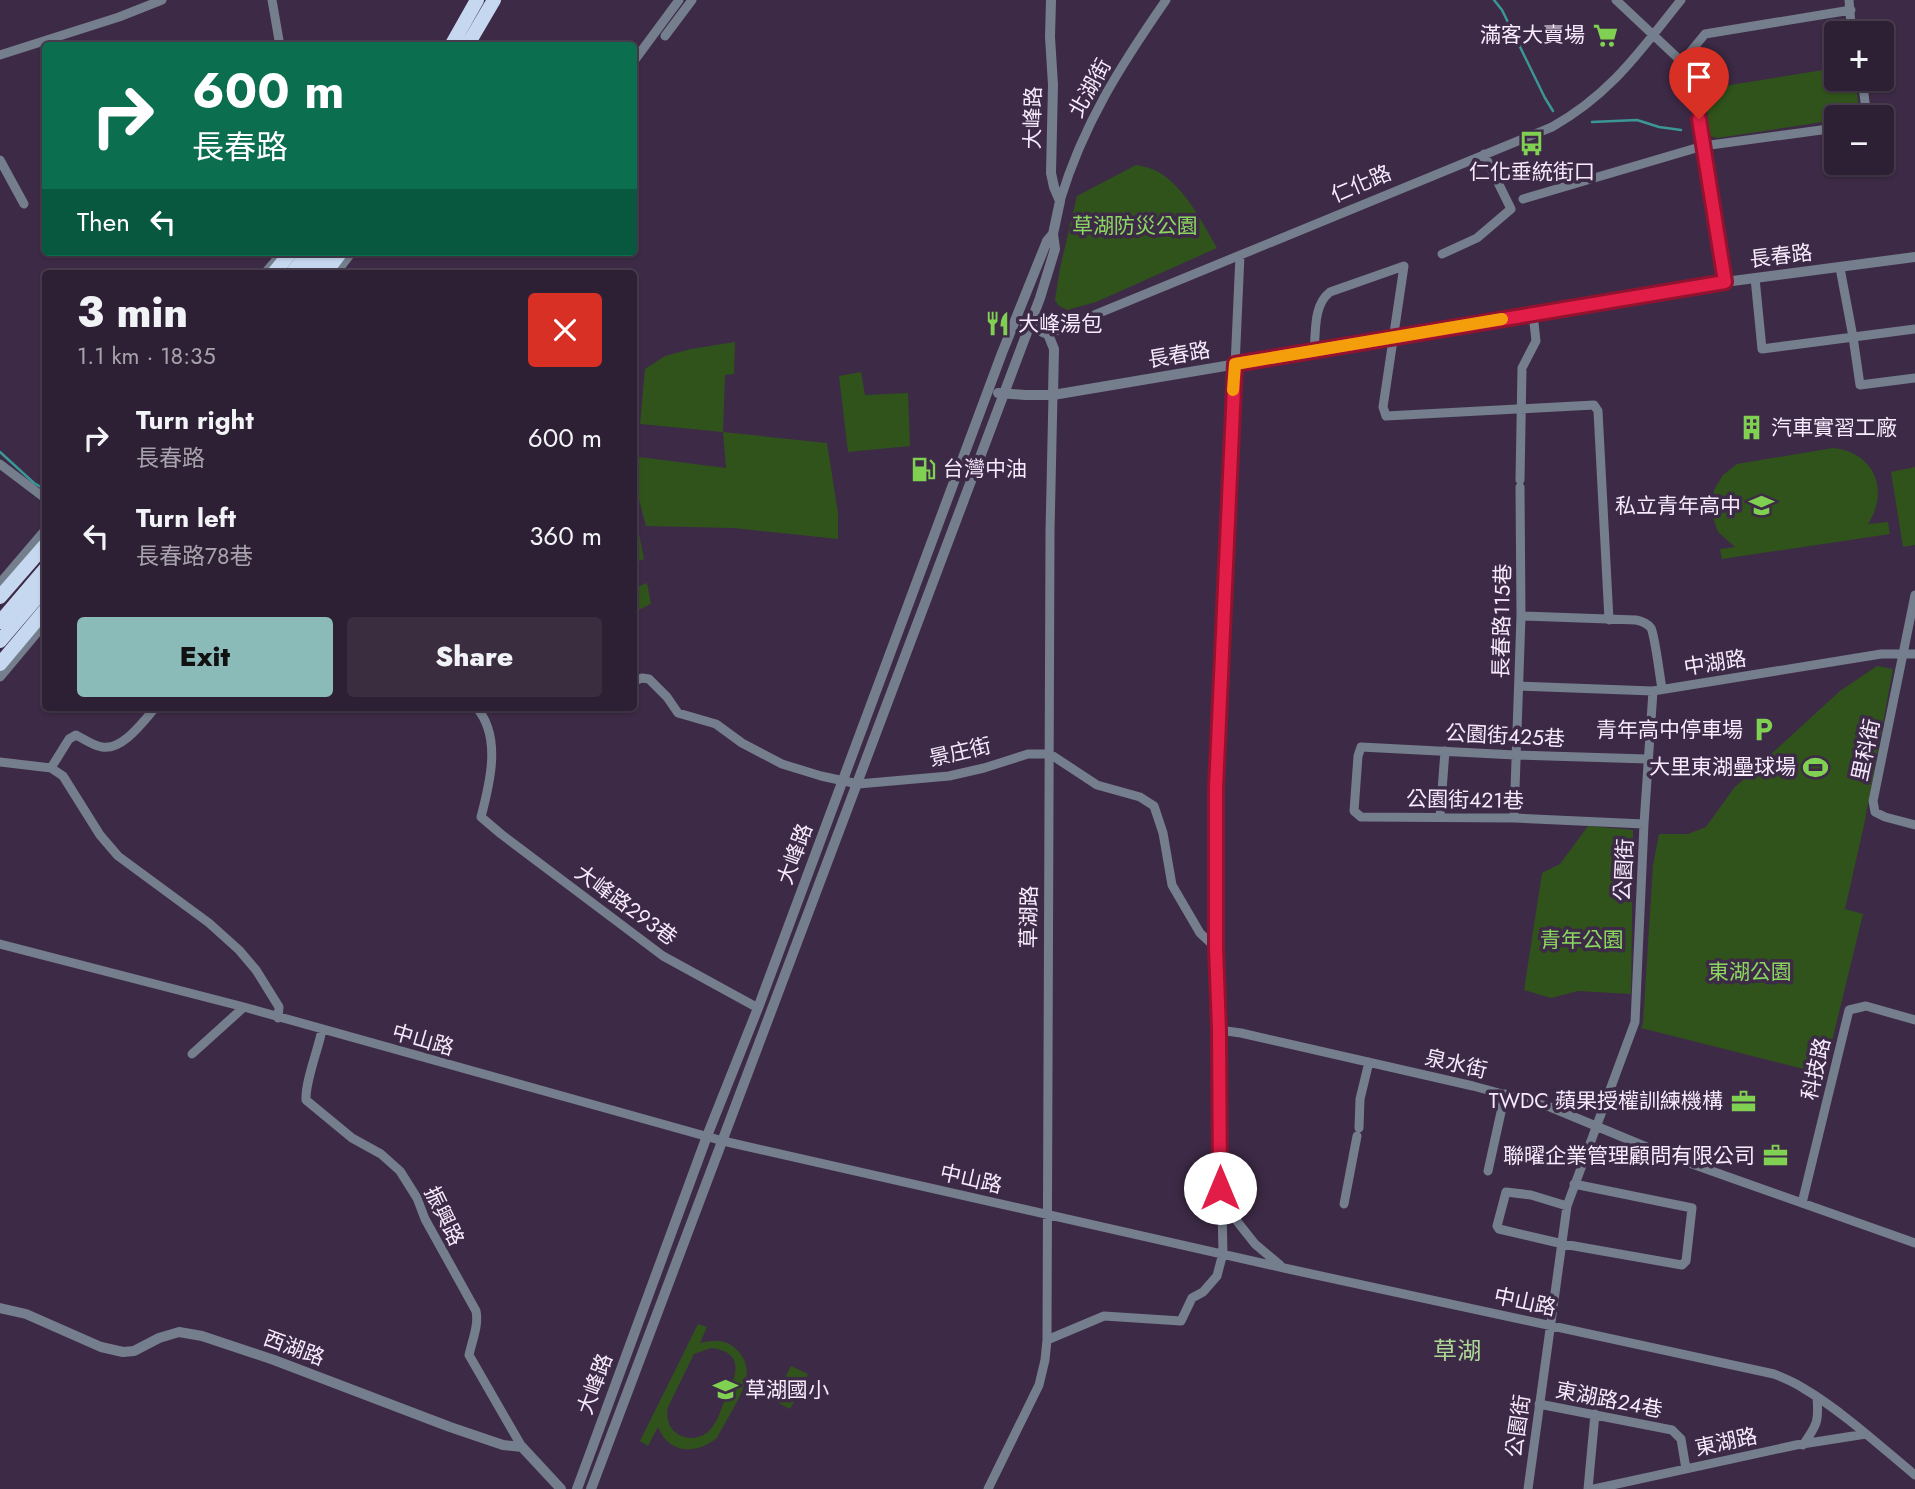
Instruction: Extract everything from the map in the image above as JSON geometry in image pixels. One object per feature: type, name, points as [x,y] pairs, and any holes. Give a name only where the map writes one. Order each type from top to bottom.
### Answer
[{"type":"highway","points":[[452,42],[476,0]]},
{"type":"highway","points":[[471,42],[496,0]]},
{"type":"highway","points":[[294,270],[306,256]]},
{"type":"highway","points":[[312,270],[323,256]]},
{"type":"highway","points":[[327,270],[338,256]]},
{"type":"highway","points":[[0,597],[42,549]]},
{"type":"highway","points":[[0,622],[42,573]]},
{"type":"highway","points":[[0,641],[42,594]]},
{"type":"highway","points":[[0,664],[42,614]]},
{"type":"street","points":[[0,55],[119,17],[162,0]]},
{"type":"street","points":[[272,0],[279,42]]},
{"type":"street","points":[[637,57],[679,0]]},
{"type":"street","points":[[665,36],[692,0]]},
{"type":"street","name":"大峰路","points":[[591,1489],[1031,327],[1055,249],[1053,234],[1060,201],[1051,173],[1051,0]]},
{"type":"street","name":"北湖街","points":[[1060,201],[1084,135],[1111,82],[1166,0]]},
{"type":"street","points":[[1616,0],[1682,62],[1689,75],[1695,92],[1725,282]]},
{"type":"street","name":"仁化路","points":[[1048,334],[1552,127],[1584,108],[1611,84],[1681,0]]},
{"type":"street","points":[[1682,62],[1704,34],[1850,5]]},
{"type":"street","points":[[1441,254],[1477,238],[1518,204],[1703,146],[1824,130]]},
{"type":"street","points":[[1484,154],[1518,204]]},
{"type":"street","points":[[0,160],[24,204]]},
{"type":"street","name":"大峰路","points":[[577,1489],[988,390],[1047,241],[1053,234]]},
{"type":"street","points":[[1047,1339],[1104,1316],[1181,1321],[1192,1298],[1203,1292],[1217,1276],[1223,1253],[1216,948],[1216,788],[1240,255]]},
{"type":"street","points":[[287,270],[299,256]]},
{"type":"street","points":[[318,270],[329,256]]},
{"type":"street","points":[[338,270],[349,256]]},
{"type":"street","name":"長春路","points":[[988,390],[1004,394],[1054,395],[1725,282],[1915,257]]},
{"type":"street","points":[[1314,352],[1318,308],[1323,298],[1330,292],[1404,266],[1383,407],[1386,416],[1594,405],[1598,411],[1609,620],[1521,616]]},
{"type":"street","points":[[1840,268],[1860,385],[1915,378]]},
{"type":"street","points":[[1755,278],[1762,349],[1915,328]]},
{"type":"street","name":"長春路115巷","points":[[1514,818],[1521,616],[1522,368],[1536,341],[1533,314]]},
{"type":"street","points":[[1016,321],[1048,334]]},
{"type":"street","name":"草湖路","points":[[988,1489],[1039,1385],[1047,1339],[1050,532],[1054,395],[1054,349],[1048,334]]},
{"type":"street","points":[[0,464],[42,497]]},
{"type":"street","points":[[0,583],[42,534]]},
{"type":"street","points":[[0,615],[42,566]]},
{"type":"street","points":[[0,648],[42,595]]},
{"type":"street","points":[[1903,653],[1915,595]]},
{"type":"street","name":"公園街","points":[[1528,1489],[1567,1206],[1635,1022],[1647,759],[1657,690],[1651,628],[1636,620],[1609,620]]},
{"type":"street","points":[[0,677],[42,627]]},
{"type":"street","name":"里科街","points":[[1903,653],[1873,801],[1875,812],[1915,825]]},
{"type":"street","name":"中湖路","points":[[1519,686],[1657,690],[1881,654],[1915,654]]},
{"type":"street","name":"景庄街","points":[[637,680],[649,679],[667,696],[678,713],[716,724],[741,743],[782,764],[858,784],[949,776],[1028,754],[1050,754]]},
{"type":"street","points":[[51,768],[69,739],[76,736],[105,748],[111,747],[133,733],[152,711]]},
{"type":"street","name":"大峰路293巷","points":[[480,711],[488,730],[492,764],[481,817],[663,956],[758,1009]]},
{"type":"street","name":"公園街425巷","points":[[1361,747],[1647,759]]},
{"type":"street","name":"公園街421巷","points":[[1361,747],[1354,811],[1361,817],[1514,818],[1644,824]]},
{"type":"street","points":[[1440,817],[1446,751]]},
{"type":"street","points":[[1050,754],[1097,785],[1140,797],[1154,806],[1163,833],[1172,885],[1200,933],[1216,948]]},
{"type":"street","points":[[0,762],[51,768],[63,776],[100,835],[118,856],[209,923],[239,950],[256,970],[279,1007],[278,1017]]},
{"type":"street","name":"中山路","points":[[0,944],[244,1007],[723,1141],[1284,1268],[1774,1374],[1817,1397],[1915,1475]]},
{"type":"street","name":"科技路","points":[[1802,1203],[1849,1010],[1866,1006],[1915,1020]]},
{"type":"street","points":[[192,1054],[244,1007]]},
{"type":"street","name":"振興路","points":[[322,1030],[306,1100],[352,1138],[381,1154],[400,1171],[410,1185],[430,1230],[476,1311],[469,1355],[522,1447]]},
{"type":"street","name":"泉水街","points":[[1219,1030],[1369,1062],[1550,1107],[1661,1153],[1915,1244]]},
{"type":"street","points":[[1344,1204],[1358,1132],[1360,1099],[1369,1062]]},
{"type":"street","points":[[1488,1171],[1505,1094]]},
{"type":"street","points":[[1567,1206],[1531,1195],[1506,1192],[1497,1226],[1499,1229],[1563,1244],[1682,1265],[1686,1261],[1692,1208],[1574,1184]]},
{"type":"street","points":[[1220,1200],[1255,1244],[1284,1268]]},
{"type":"street","name":"西湖路","points":[[0,1308],[26,1314],[101,1347],[122,1352],[134,1351],[159,1338],[179,1332],[202,1336],[274,1360],[450,1427],[503,1445],[522,1447]]},
{"type":"street","points":[[1803,1445],[1819,1416],[1817,1397]]},
{"type":"street","name":"東湖路24巷","points":[[1539,1404],[1672,1430],[1681,1439],[1686,1469]]},
{"type":"street","points":[[1588,1489],[1595,1414]]},
{"type":"street","name":"東湖路","points":[[1594,1489],[1866,1434]]},
{"type":"street","points":[[522,1447],[561,1489]]},
{"type":"green space","points":[[1824,70],[1824,91],[1857,91],[1859,105],[1824,105],[1824,122],[1718,138],[1709,136],[1706,89]]},
{"type":"green space","name":"草湖防災公園","points":[[1136,165],[1163,175],[1182,192],[1217,248],[1096,302],[1067,310],[1055,300],[1077,196]]},
{"type":"green space","points":[[735,342],[734,374],[725,375],[723,432],[640,424],[645,369],[665,356]]},
{"type":"green space","points":[[861,372],[865,395],[908,393],[910,446],[848,452],[839,376]]},
{"type":"green space","points":[[723,432],[827,443],[838,513],[838,539],[733,528],[646,526],[639,500],[639,457],[726,468]]},
{"type":"green space","points":[[1833,448],[1847,451],[1868,465],[1874,475],[1878,498],[1868,524],[1888,522],[1890,534],[1722,559],[1720,549],[1735,547],[1718,532],[1712,515],[1714,490],[1723,475],[1737,464]]},
{"type":"green space","points":[[1915,467],[1915,545],[1903,547],[1891,472]]},
{"type":"green space","points":[[637,523],[644,559],[637,562]]},
{"type":"green space","points":[[647,583],[651,604],[637,611],[637,587]]},
{"type":"green space","name":"東湖公園","points":[[1877,666],[1893,669],[1864,825],[1845,909],[1863,914],[1824,1074],[1641,1028],[1653,865],[1659,834],[1688,834],[1706,827],[1734,788],[1840,691]]},
{"type":"green space","name":"青年公園","points":[[1588,826],[1633,830],[1631,994],[1578,991],[1551,998],[1524,990],[1542,873],[1560,864]]},
{"type":"green space","points":[[698,1324],[707,1327],[700,1343],[724,1342],[739,1352],[746,1367],[746,1379],[717,1438],[700,1447],[683,1449],[669,1442],[658,1427],[648,1446],[640,1441]],"holes":[[[711,1348],[730,1355],[736,1368],[716,1420],[705,1434],[695,1438],[679,1435],[669,1424],[668,1407],[694,1354]]]},
{"type":"green space","points":[[791,1366],[808,1374],[790,1409],[773,1400]]},
{"type":"waterway","points":[[1494,0],[1502,10],[1553,111]]},
{"type":"waterway","points":[[1592,122],[1637,120],[1681,130]]},
{"type":"waterway","points":[[0,452],[42,488]]},
{"type":"slow traffic","points":[[1233,390],[1235,364],[1502,319]]},
{"type":"place","name":"滿客大賣場","points":[[1605,35]]},
{"type":"place","name":"仁化垂統街口","points":[[1532,143]]},
{"type":"place","name":"大峰湯包","points":[[998,324]]},
{"type":"place","name":"汽車實習工廠","points":[[1751,428]]},
{"type":"place","name":"台灣中油","points":[[923,469]]},
{"type":"place","name":"私立青年高中","points":[[1761,506]]},
{"type":"place","name":"青年高中停車場","points":[[1763,730]]},
{"type":"place","name":"大里東湖壘球場","points":[[1816,767]]},
{"type":"place","name":"TWDC 蘋果授權訓練機構","points":[[1743,1101]]},
{"type":"place","name":"聯曜企業管理顧問有限公司","points":[[1775,1156]]},
{"type":"place","name":"草湖國小","points":[[725,1390]]},
{"type":"district","name":"草湖","points":[[1457,1350]]},
{"type":"route","points":[[1220,1188],[1216,788],[1235,364],[1725,282],[1699,119]]}]
